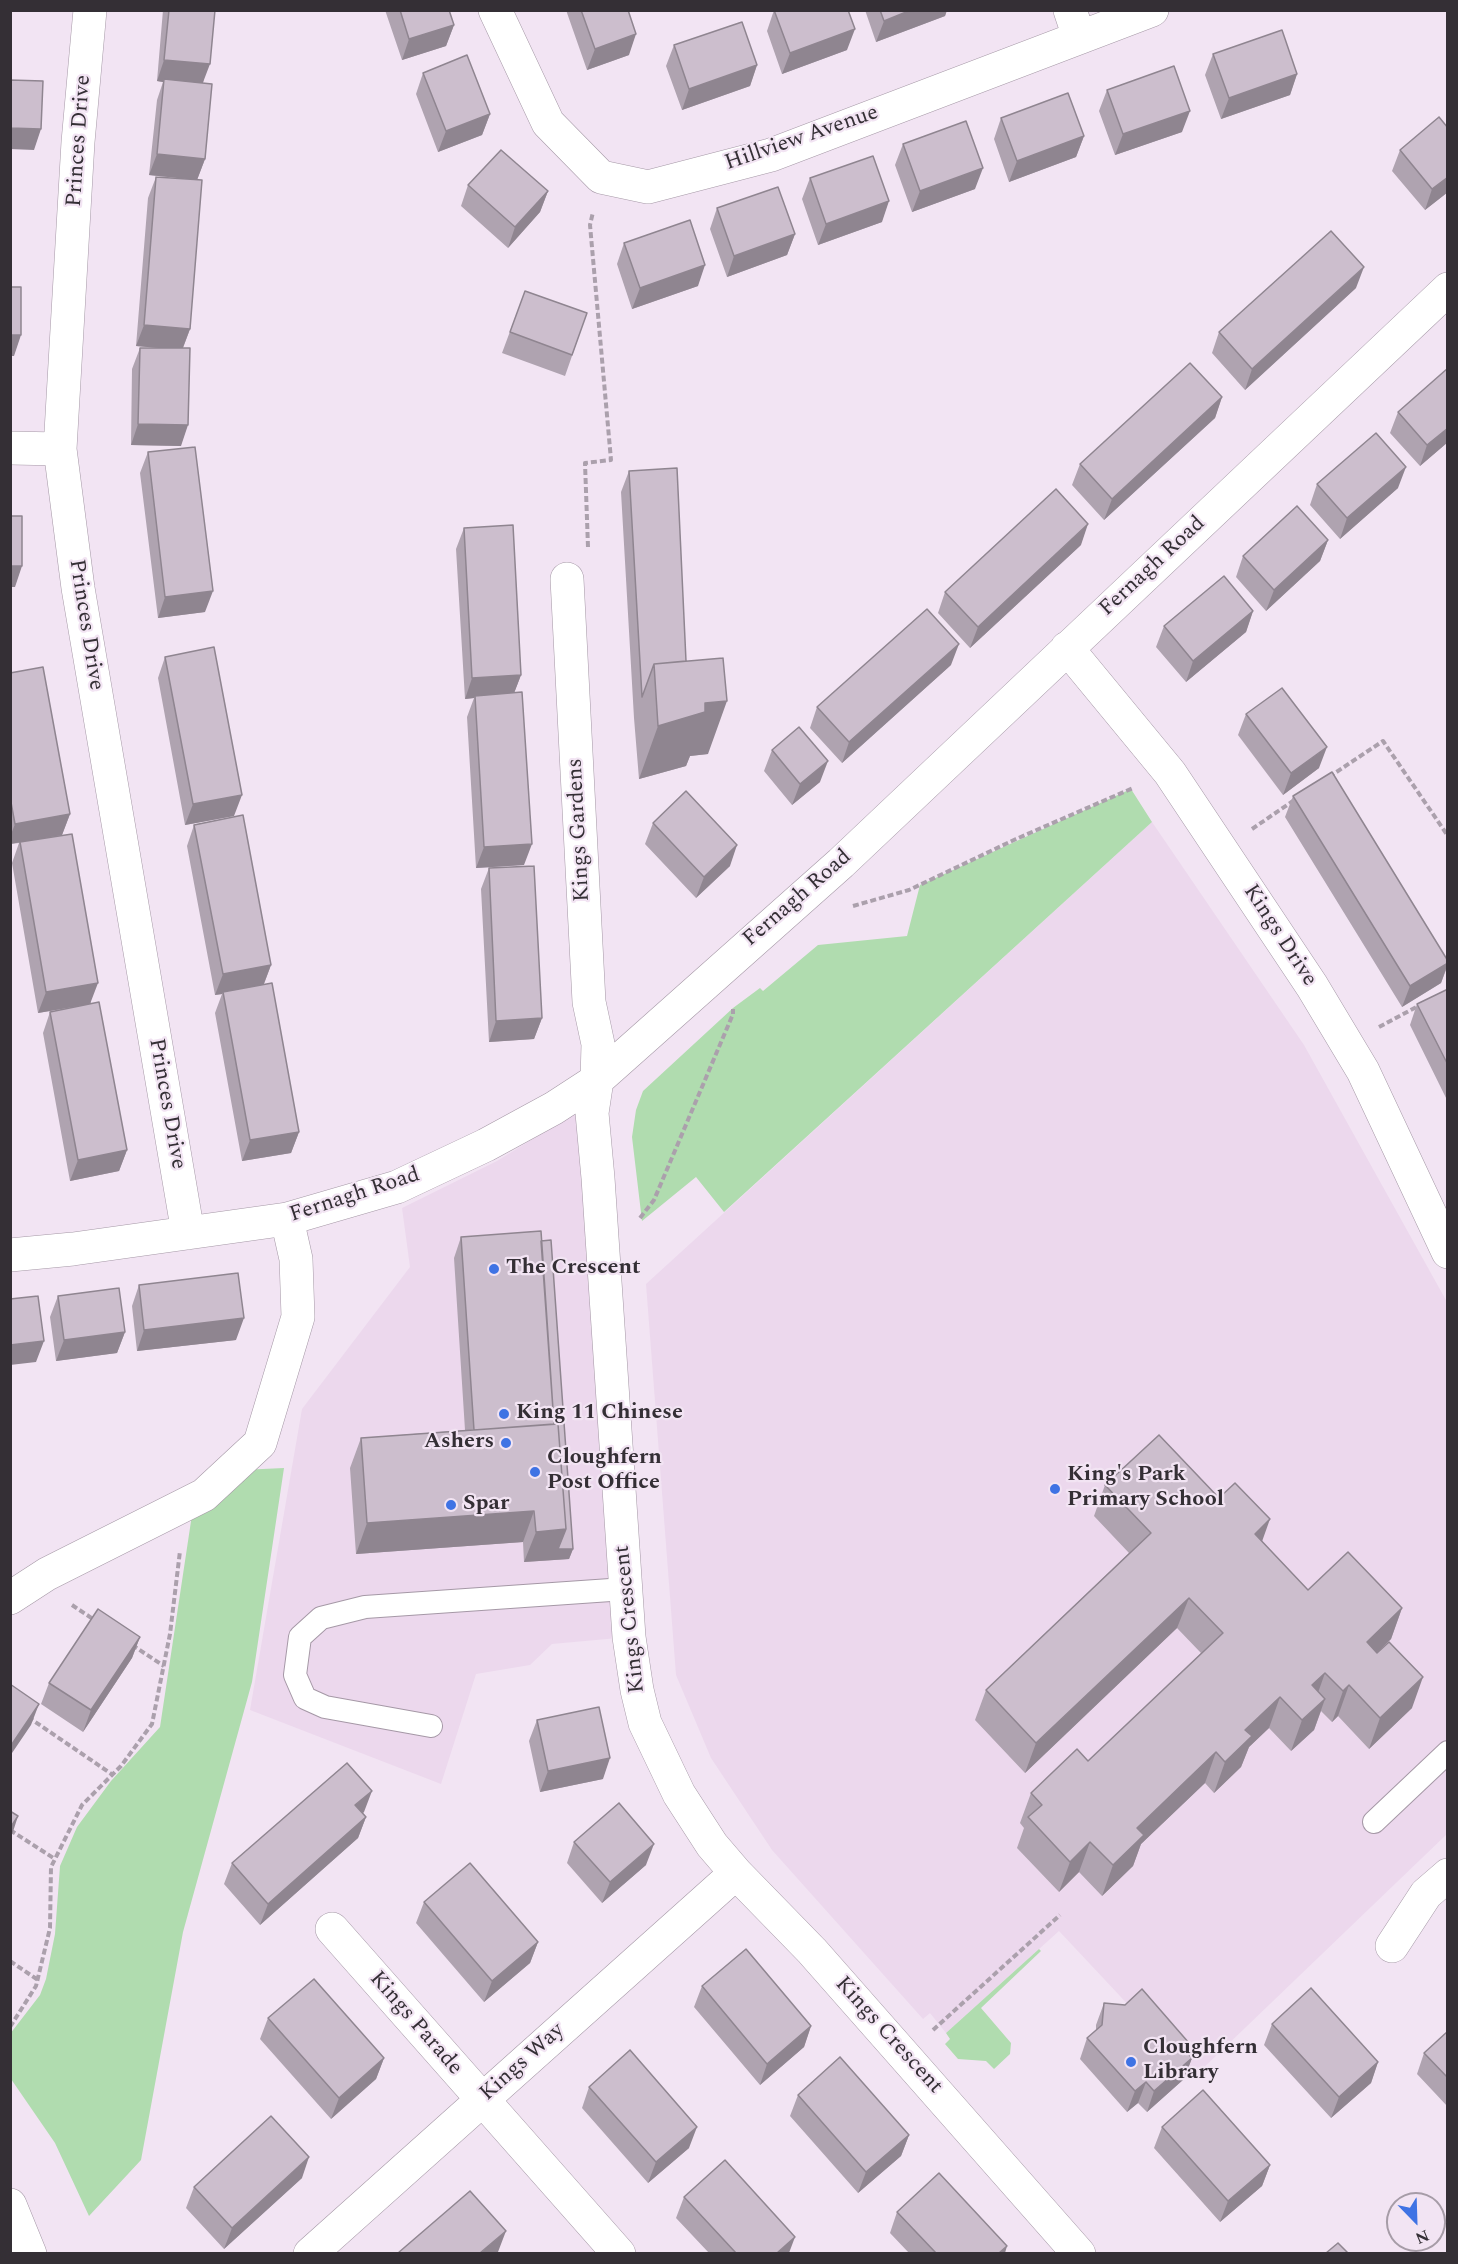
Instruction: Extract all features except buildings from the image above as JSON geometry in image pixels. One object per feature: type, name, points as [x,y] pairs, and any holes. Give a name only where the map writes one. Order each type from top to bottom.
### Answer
[{"type":"street","name":"Princes Drive","points":[[90,10],[78,142],[60,449],[78,588],[188,1233]]},
{"type":"street","points":[[495,10],[548,123],[601,177]]},
{"type":"street","name":"Hillview Avenue","points":[[601,177],[648,187],[771,155],[1074,24],[1152,10]]},
{"type":"street","name":"Fernagh Road","points":[[10,1255],[73,1249],[287,1219],[397,1187],[486,1145],[554,1108],[597,1080],[841,863],[1446,294]]},
{"type":"street","points":[[10,448],[60,449]]},
{"type":"street","name":"Kings Gardens","points":[[567,579],[589,1002],[598,1044],[597,1080]]},
{"type":"street","name":"Kings Drive","points":[[1067,648],[1170,773],[1312,986],[1357,1062],[1448,1252]]},
{"type":"street","name":"Kings Crescent","points":[[597,1080],[592,1113],[625,1589],[629,1637],[637,1690],[645,1723],[679,1794],[712,1845],[812,1951],[1079,2253]]},
{"type":"street","points":[[23,1590],[47,1574],[204,1495],[260,1443],[298,1317],[296,1259],[287,1219]]},
{"type":"street","name":"Kings Way","points":[[310,2253],[736,1873]]},
{"type":"street","points":[[1392,1946],[1426,1894],[1448,1875]]},
{"type":"street","name":"Kings Parade","points":[[332,1929],[619,2253]]},
{"type":"street","points":[[10,2205],[30,2253]]},
{"type":"lane","points":[[431,1726],[325,1707],[305,1698],[295,1675],[300,1637],[321,1618],[365,1607],[625,1589]]},
{"type":"lane","points":[[1374,1822],[1448,1752]]},
{"type":"path","points":[[567,579],[588,565],[585,463],[611,460],[590,225],[601,177]]},
{"type":"path","points":[[1324,781],[1383,741],[1448,836]]},
{"type":"path","points":[[844,909],[909,890],[1016,839],[1170,773]]},
{"type":"path","points":[[1245,833],[1294,801]]},
{"type":"path","points":[[604,1263],[654,1200],[729,1024],[733,1014],[732,958]]},
{"type":"path","points":[[1371,1032],[1428,1001]]},
{"type":"path","points":[[10,2026],[38,1980],[50,1928],[51,1867],[82,1805],[121,1766],[152,1724],[170,1634],[186,1504]]},
{"type":"path","points":[[23,1590],[105,1627]]},
{"type":"path","points":[[124,1640],[164,1666]]},
{"type":"path","points":[[20,1711],[113,1775]]},
{"type":"path","points":[[10,1830],[55,1859]]},
{"type":"path","points":[[928,2035],[1060,1915]]},
{"type":"path","points":[[10,1961],[38,1980]]},
{"type":"shaded area","name":"King's Park Primary School","points":[[1152,822],[1304,1045],[1447,1302],[1447,1834],[1195,2076],[1059,1931],[946,2033],[930,2013],[923,2019],[772,1850],[711,1758],[676,1675],[646,1284]]},
{"type":"shaded area","points":[[593,1102],[629,1637],[552,1644],[530,1665],[476,1674],[441,1784],[250,1710],[302,1409],[410,1267],[402,1208],[497,1161]]},
{"type":"green space","points":[[1131,789],[1152,822],[724,1212],[696,1177],[642,1221],[632,1137],[636,1110],[643,1091],[733,1008],[760,988],[763,991],[818,945],[907,936],[920,885]]},
{"type":"green space","points":[[284,1468],[252,1682],[183,1932],[141,2160],[89,2216],[55,2143],[11,2079],[10,2034],[40,1995],[46,1979],[55,1934],[60,1866],[77,1827],[111,1781],[160,1727],[193,1508],[241,1470]]},
{"type":"green space","points":[[1039,1949],[1041,1951],[981,2008],[1011,2043],[1010,2054],[994,2069],[986,2061],[958,2059],[945,2044],[950,2039],[946,2033]]},
{"type":"place","name":"The Crescent","points":[[494,1269]]},
{"type":"place","name":"King 11 Chinese","points":[[504,1414]]},
{"type":"place","name":"Ashers","points":[[506,1443]]},
{"type":"place","name":"Cloughfern Post Office","points":[[535,1472]]},
{"type":"place","name":"King's Park Primary School","points":[[1055,1489]]},
{"type":"place","name":"Spar","points":[[451,1505]]},
{"type":"place","name":"Cloughfern Library","points":[[1131,2062]]}]
